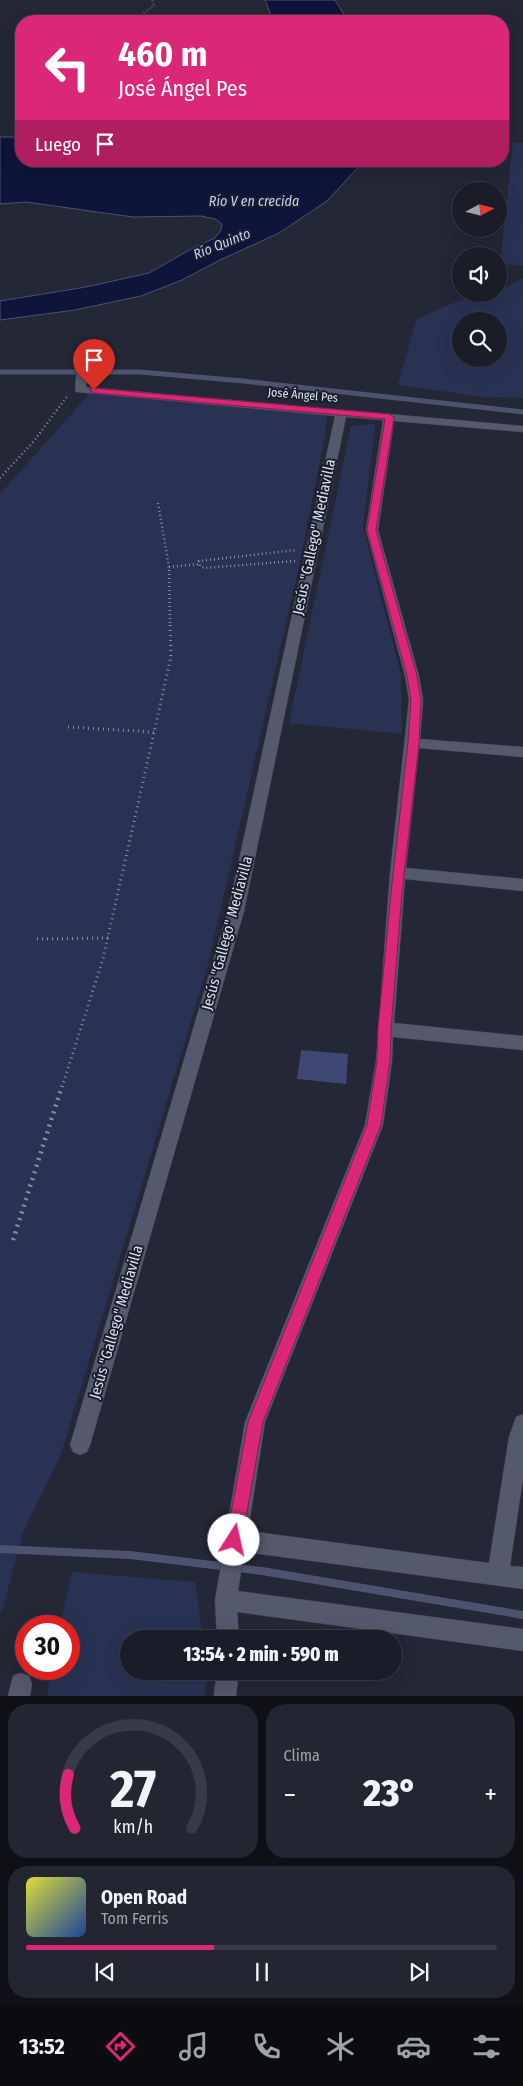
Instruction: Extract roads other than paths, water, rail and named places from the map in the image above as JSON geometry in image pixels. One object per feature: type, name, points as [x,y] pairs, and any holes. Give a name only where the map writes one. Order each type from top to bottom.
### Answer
[{"type":"street","name":"José Ángel Pes","points":[[88,355],[82,365],[80,386],[523,429]]},
{"type":"street","name":"Jesús \"Gallego\" Mediavilla","points":[[80,1444],[236,911],[340,412]]},
{"type":"street","points":[[228,1630],[226,1600],[234,1540],[255,1422],[374,1125],[384,1061],[398,873],[416,700],[412,676],[372,530],[389,417]]},
{"type":"street","points":[[413,743],[523,752]]},
{"type":"street","points":[[398,873],[523,885]]},
{"type":"street","points":[[385,1029],[523,1043]]},
{"type":"street","points":[[498,1575],[519,1437],[523,1424]]},
{"type":"street","points":[[234,1540],[523,1578]]},
{"type":"street","points":[[226,1600],[523,1640]]},
{"type":"street","points":[[225,1696],[227,1680]]},
{"type":"water","points":[[265,0],[335,0],[344,15],[271,15]]},
{"type":"water","name":"Río V en crecida","points":[[0,137],[15,137],[15,167],[358,167],[327,201],[279,233],[182,280],[141,296],[75,310],[0,320],[0,301],[86,287],[149,273],[215,238],[221,230],[222,224],[215,219],[201,216],[133,217],[26,202],[0,204]]},
{"type":"waterway","points":[[0,372],[140,372],[243,381],[523,412]]},
{"type":"waterway","points":[[0,1549],[130,1555],[262,1571],[523,1615]]},
{"type":"water label","name":"Río Quinto","points":[[222,244]]}]
